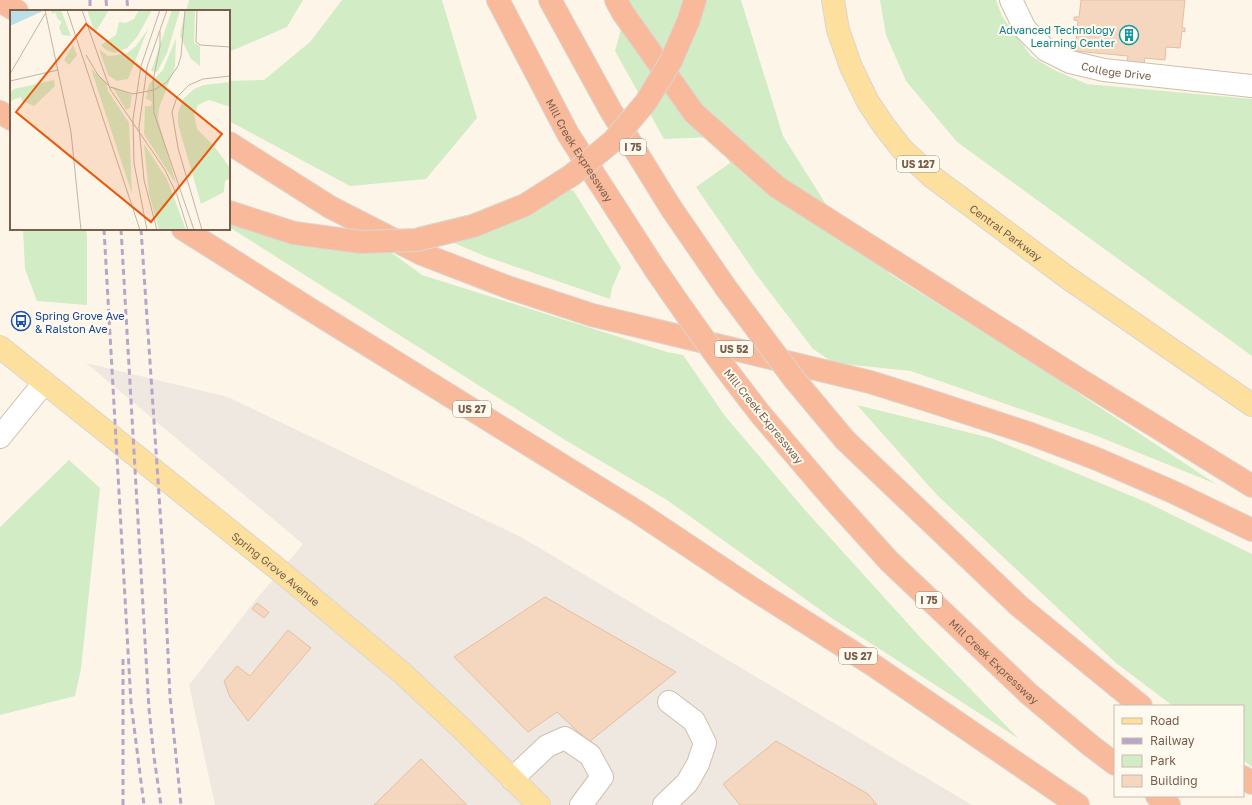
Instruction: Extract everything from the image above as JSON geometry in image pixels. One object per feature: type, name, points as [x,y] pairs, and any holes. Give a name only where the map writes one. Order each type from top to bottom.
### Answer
[{"type":"highway","name":"Mill Creek Expressway","points":[[498,0],[568,134],[687,316],[762,416],[832,499],[889,561],[1029,694],[1114,763]]},
{"type":"highway","name":"I 75","points":[[550,0],[611,111],[671,208],[726,288],[794,379],[845,440],[1019,606],[1140,705]]},
{"type":"highway","points":[[616,0],[694,113],[777,187],[1074,376],[1252,486]]},
{"type":"highway","points":[[230,212],[294,232],[361,242],[416,240],[473,226],[525,205],[572,175],[613,141],[646,102],[671,61],[688,22],[694,0]]},
{"type":"highway","points":[[0,1],[15,10]]},
{"type":"highway","points":[[0,112],[10,118]]},
{"type":"highway","name":"US 52","points":[[230,143],[330,207],[422,254],[510,288],[592,315],[870,382],[928,400],[1031,434],[1097,459],[1173,492],[1252,530]]},
{"type":"highway","name":"US 27","points":[[185,230],[636,511],[757,592],[873,665],[1078,805]]},
{"type":"highway","points":[[1244,777],[1252,783]]},
{"type":"highway","points":[[1158,797],[1169,805]]},
{"type":"main road","name":"Central Parkway","points":[[833,0],[838,30],[851,67],[868,102],[902,149],[930,176],[1068,278],[1252,405]]},
{"type":"main road","name":"Spring Grove Avenue","points":[[0,347],[268,561],[401,672],[459,726],[538,805]]},
{"type":"street","name":"College Drive","points":[[1011,0],[1025,29],[1046,50],[1070,62],[1104,70],[1252,86]]},
{"type":"street","points":[[0,437],[44,383]]},
{"type":"street","points":[[664,805],[687,782],[698,764],[705,743],[694,721],[669,702]]},
{"type":"street","points":[[512,779],[548,746],[565,738],[590,755],[602,777],[581,805]]},
{"type":"shaded area","points":[[86,363],[228,397],[521,537],[972,805],[215,805],[189,685],[254,602],[303,544]]},
{"type":"green space","points":[[189,0],[303,0],[287,27],[230,52],[230,10],[186,10]]},
{"type":"green space","points":[[342,0],[442,0],[477,118],[426,179],[350,186],[230,122],[230,81],[264,80],[310,42]]},
{"type":"green space","points":[[629,0],[741,0],[783,136],[827,206],[890,274],[1031,362],[1216,484],[1092,434],[911,371],[834,363],[813,349],[756,274],[696,187],[730,163],[714,137],[664,139],[615,51]]},
{"type":"green space","points":[[880,0],[996,0],[1002,16],[1031,56],[1054,70],[1087,84],[1252,99],[1252,356],[957,142],[906,81],[886,35]]},
{"type":"green space","points":[[573,190],[621,267],[612,288],[610,299],[487,257],[416,227]]},
{"type":"green space","points":[[230,213],[366,234],[422,275],[667,352],[683,355],[725,416],[805,510],[920,637],[1019,739],[833,619],[667,500],[565,440],[230,228]]},
{"type":"green space","points":[[23,230],[86,230],[87,305],[37,301],[25,269]]},
{"type":"green space","points":[[857,405],[991,438],[1146,502],[1252,554],[1252,767],[1244,761],[1244,705],[1172,705],[1116,663],[936,494]]},
{"type":"green space","points":[[69,460],[100,488],[81,669],[75,696],[0,715],[0,527]]},
{"type":"building","name":"Advanced Technology Learning Center","points":[[1081,0],[1185,0],[1182,28],[1185,28],[1185,32],[1182,31],[1180,48],[1166,47],[1165,60],[1145,58],[1144,63],[1127,62],[1128,56],[1075,51],[1078,21],[1074,20],[1074,17],[1079,17]]},
{"type":"building","points":[[545,597],[676,672],[589,742],[557,712],[528,732],[454,657]]},
{"type":"building","points":[[257,603],[269,612],[264,618],[252,609]]},
{"type":"building","points":[[288,630],[311,648],[248,721],[230,697],[224,681],[237,666],[250,676]]},
{"type":"building","points":[[776,741],[868,794],[877,805],[740,805],[723,784]]},
{"type":"building","points":[[421,759],[467,805],[374,805]]},
{"type":"railway","points":[[90,0],[90,10]]},
{"type":"railway","points":[[106,0],[107,10]]},
{"type":"railway","points":[[127,0],[128,10]]},
{"type":"railway","points":[[104,230],[131,703],[144,805]]},
{"type":"railway","points":[[121,230],[149,709],[161,805]]},
{"type":"railway","points":[[141,230],[164,569],[170,697],[181,805]]},
{"type":"railway","points":[[123,658],[123,805]]},
{"type":"place","name":"Advanced Technology Learning Center","points":[[1129,35]]},
{"type":"place","name":"Spring Grove Ave & Ralston Ave","points":[[21,321]]}]
